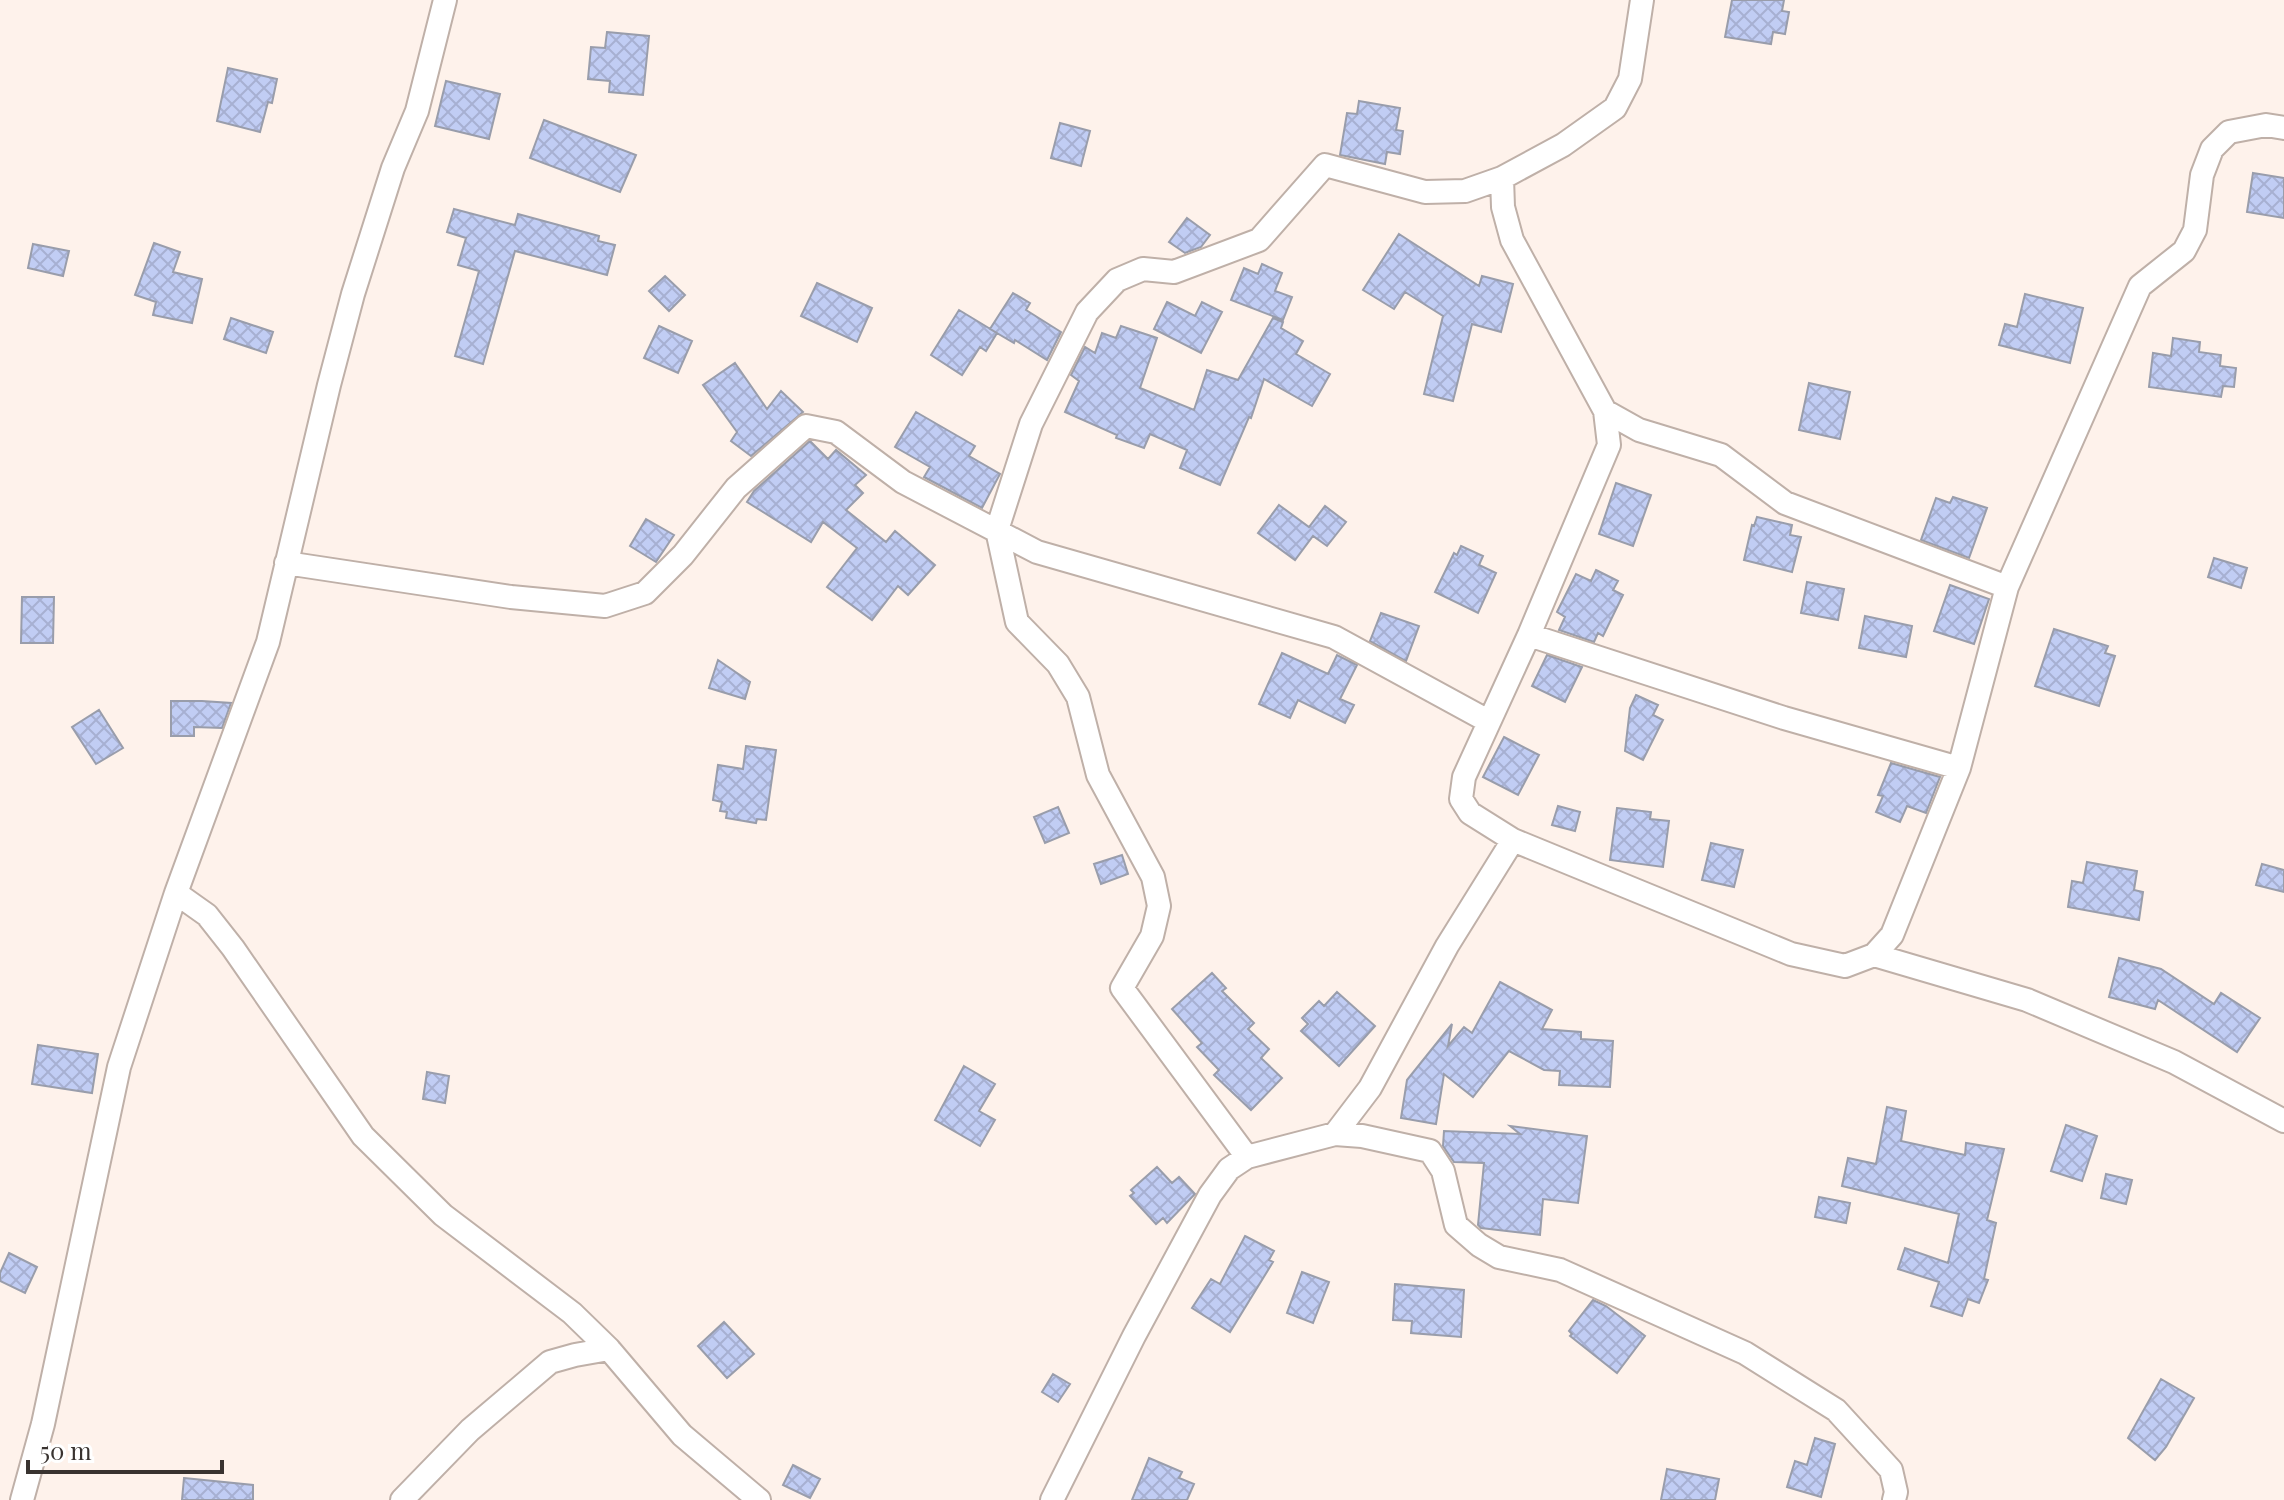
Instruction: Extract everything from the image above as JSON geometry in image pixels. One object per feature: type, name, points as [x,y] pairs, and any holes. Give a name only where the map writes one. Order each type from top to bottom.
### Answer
[{"type":"street","points":[[22,1500],[43,1424],[119,1067],[176,893],[268,642],[353,294],[393,168],[417,111],[445,0]]},
{"type":"street","points":[[1247,1157],[1122,988],[1152,936],[1159,906],[1153,877],[1098,775],[1078,697],[1058,664],[1017,622],[997,530],[1031,424],[1087,312],[1117,280],[1143,269],[1174,272],[1259,240],[1325,165],[1425,192],[1465,191],[1502,178],[1563,145],[1615,108],[1630,79],[1642,0]]},
{"type":"street","points":[[1502,178],[1503,207],[1512,240],[1605,411],[1609,445],[1529,635],[1464,777],[1461,799],[1470,813],[1513,840],[1791,954],[1845,966],[1874,955],[1892,935],[1959,768],[2007,587],[2140,286],[2184,251],[2195,230],[2202,175],[2212,149],[2229,132],[2266,125],[2284,128]]},
{"type":"street","points":[[1605,411],[1639,430],[1721,455],[1785,503],[2007,587]]},
{"type":"street","points":[[286,563],[511,597],[605,606],[645,593],[683,555],[736,488],[806,426],[836,432],[903,482],[1037,552],[1334,637],[1488,721]]},
{"type":"street","points":[[1529,635],[1784,718],[1959,768]]},
{"type":"street","points":[[1335,1134],[1370,1088],[1447,946],[1513,840]]},
{"type":"street","points":[[176,893],[207,915],[216,926],[363,1136],[443,1215],[572,1313],[609,1349],[682,1435],[749,1497]]},
{"type":"street","points":[[1874,955],[2027,1000],[2174,1062],[2284,1121]]},
{"type":"street","points":[[1052,1500],[1134,1336],[1210,1195],[1229,1169],[1247,1157],[1335,1134],[1362,1136],[1430,1151],[1443,1171],[1456,1225],[1479,1245],[1499,1257],[1560,1270],[1745,1353],[1836,1410],[1891,1470],[1896,1492],[1894,1500]]},
{"type":"street","points":[[402,1500],[470,1430],[550,1362],[609,1349]]},
{"type":"building","points":[[1732,0],[1784,0],[1782,11],[1789,12],[1785,34],[1773,32],[1771,44],[1725,37]]},
{"type":"building","points":[[607,32],[649,36],[643,95],[609,92],[610,81],[588,79],[591,47],[605,48]]},
{"type":"building","points":[[228,68],[277,79],[272,103],[268,102],[260,132],[217,121]]},
{"type":"building","points":[[446,81],[500,94],[489,139],[435,126]]},
{"type":"building","points":[[1359,101],[1400,108],[1396,130],[1403,131],[1400,154],[1387,152],[1385,164],[1340,155],[1347,113],[1357,114]]},
{"type":"building","points":[[544,120],[636,155],[620,192],[530,158]]},
{"type":"building","points":[[1060,123],[1090,131],[1081,166],[1051,158]]},
{"type":"building","points":[[2253,173],[2284,178],[2284,218],[2247,212]]},
{"type":"building","points":[[454,209],[515,225],[518,214],[599,236],[598,241],[615,245],[607,275],[515,251],[483,364],[455,356],[479,271],[458,265],[466,238],[447,232]]},
{"type":"building","points":[[1187,218],[1210,235],[1201,247],[1185,253],[1169,242]]},
{"type":"building","points":[[1399,234],[1479,286],[1482,276],[1513,284],[1501,332],[1472,324],[1453,401],[1424,394],[1443,316],[1405,292],[1394,309],[1363,290]]},
{"type":"building","points":[[154,243],[180,252],[173,272],[202,279],[192,323],[153,315],[156,302],[135,295]]},
{"type":"building","points":[[33,244],[69,251],[63,276],[28,268]]},
{"type":"building","points":[[1262,264],[1282,273],[1275,291],[1292,297],[1283,320],[1231,300],[1244,268],[1258,274]]},
{"type":"building","points":[[665,276],[685,295],[669,311],[649,291]]},
{"type":"building","points":[[817,283],[872,308],[857,342],[801,316]]},
{"type":"building","points":[[1013,293],[1030,303],[1026,310],[1061,332],[1047,360],[990,329]]},
{"type":"building","points":[[2025,294],[2083,308],[2070,363],[1999,345],[2005,324],[2017,327]]},
{"type":"building","points":[[1167,302],[1195,316],[1202,302],[1222,312],[1201,353],[1154,329]]},
{"type":"building","points":[[959,310],[997,333],[986,351],[980,347],[962,375],[931,355]]},
{"type":"building","points":[[231,318],[273,332],[266,353],[224,339]]},
{"type":"building","points":[[1273,318],[1283,322],[1281,328],[1303,341],[1296,354],[1330,374],[1312,406],[1264,379],[1251,418],[1220,485],[1180,468],[1187,450],[1150,434],[1144,448],[1116,438],[1117,435],[1065,412],[1079,381],[1071,375],[1085,347],[1095,353],[1102,333],[1116,338],[1121,326],[1157,338],[1140,388],[1194,410],[1207,370],[1238,380]]},
{"type":"building","points":[[659,326],[692,341],[678,373],[644,358]]},
{"type":"building","points":[[2173,338],[2200,342],[2199,352],[2221,355],[2220,366],[2236,368],[2234,387],[2223,386],[2221,397],[2149,387],[2153,353],[2171,356]]},
{"type":"building","points":[[735,363],[767,409],[781,391],[803,412],[751,456],[731,441],[737,432],[703,385]]},
{"type":"building","points":[[1809,383],[1850,392],[1840,439],[1799,430]]},
{"type":"building","points":[[916,412],[975,446],[969,456],[1000,474],[982,508],[924,477],[930,467],[895,447]]},
{"type":"building","points":[[810,441],[828,459],[836,450],[866,475],[855,485],[863,493],[846,510],[886,542],[895,531],[935,565],[908,595],[898,586],[872,620],[827,587],[857,548],[823,522],[811,542],[747,502],[754,491]]},
{"type":"building","points":[[1616,483],[1651,495],[1633,546],[1599,534]]},
{"type":"building","points":[[1953,497],[1987,508],[1969,558],[1921,540],[1936,498],[1950,503]]},
{"type":"building","points":[[1279,505],[1309,527],[1325,506],[1346,522],[1327,546],[1313,536],[1295,560],[1258,533]]},
{"type":"building","points":[[1757,517],[1792,525],[1790,535],[1801,537],[1792,572],[1744,560],[1752,525]]},
{"type":"building","points":[[646,519],[674,535],[656,562],[630,546]]},
{"type":"building","points":[[1461,546],[1483,556],[1479,565],[1496,573],[1478,613],[1435,592],[1454,553],[1457,555]]},
{"type":"building","points":[[2214,558],[2247,568],[2241,588],[2208,577]]},
{"type":"building","points":[[1596,570],[1618,581],[1613,590],[1623,595],[1603,636],[1598,633],[1594,642],[1559,630],[1565,617],[1557,612],[1576,574],[1591,581]]},
{"type":"building","points":[[1807,582],[1844,589],[1838,620],[1801,613]]},
{"type":"building","points":[[1950,585],[1989,599],[1974,644],[1934,631]]},
{"type":"building","points":[[22,597],[54,597],[53,643],[21,643]]},
{"type":"building","points":[[1381,613],[1419,626],[1406,661],[1370,641]]},
{"type":"building","points":[[1865,616],[1912,626],[1906,657],[1859,648]]},
{"type":"building","points":[[2054,629],[2108,646],[2105,653],[2115,656],[2099,706],[2035,686]]},
{"type":"building","points":[[1282,653],[1328,674],[1337,655],[1357,665],[1340,699],[1354,705],[1345,723],[1298,700],[1290,718],[1259,704]]},
{"type":"building","points":[[1547,655],[1582,667],[1565,702],[1532,686]]},
{"type":"building","points":[[718,660],[750,682],[745,699],[709,688]]},
{"type":"building","points":[[1636,695],[1658,705],[1653,715],[1663,720],[1643,760],[1625,751],[1630,708]]},
{"type":"building","points":[[171,701],[231,703],[222,728],[194,727],[194,736],[171,736]]},
{"type":"building","points":[[99,710],[123,748],[96,764],[72,727]]},
{"type":"building","points":[[1504,737],[1539,755],[1518,795],[1483,777]]},
{"type":"building","points":[[746,746],[776,750],[766,820],[757,819],[756,823],[726,818],[727,812],[720,811],[722,802],[713,800],[718,765],[743,769]]},
{"type":"building","points":[[1891,763],[1940,777],[1926,813],[1907,806],[1900,822],[1876,812],[1883,796],[1878,795]]},
{"type":"building","points":[[1558,806],[1580,812],[1575,831],[1552,825]]},
{"type":"building","points":[[1058,807],[1069,833],[1045,843],[1034,817]]},
{"type":"building","points":[[1617,808],[1651,812],[1650,819],[1669,821],[1663,867],[1610,860]]},
{"type":"building","points":[[1711,843],[1743,850],[1734,887],[1702,880]]},
{"type":"building","points":[[1122,855],[1128,874],[1101,884],[1094,864]]},
{"type":"building","points":[[2087,862],[2137,871],[2134,890],[2143,892],[2139,920],[2068,907],[2072,881],[2083,883]]},
{"type":"building","points":[[2262,864],[2284,870],[2284,892],[2256,885]]},
{"type":"building","points":[[2119,958],[2161,969],[2214,1004],[2221,993],[2260,1018],[2237,1052],[2158,1000],[2155,1009],[2109,997]]},
{"type":"building","points":[[1212,973],[1226,988],[1222,991],[1254,1023],[1248,1029],[1269,1049],[1261,1058],[1282,1078],[1251,1110],[1214,1075],[1219,1070],[1197,1047],[1202,1043],[1172,1009]]},
{"type":"building","points":[[1500,982],[1552,1010],[1542,1029],[1581,1032],[1581,1039],[1613,1041],[1610,1087],[1559,1085],[1560,1071],[1544,1070],[1509,1051],[1473,1097],[1444,1074],[1436,1124],[1401,1118],[1407,1080],[1452,1024],[1448,1046],[1464,1027],[1472,1033]]},
{"type":"building","points":[[1337,992],[1375,1026],[1339,1066],[1301,1031],[1308,1024],[1302,1018],[1319,1001],[1324,1006]]},
{"type":"building","points":[[38,1045],[98,1054],[92,1093],[32,1084]]},
{"type":"building","points":[[964,1066],[995,1084],[979,1111],[995,1120],[980,1146],[935,1120]]},
{"type":"building","points":[[427,1072],[449,1076],[445,1103],[423,1099]]},
{"type":"building","points":[[1887,1107],[1906,1111],[1901,1141],[1965,1155],[1966,1143],[2004,1149],[1987,1220],[1996,1223],[1984,1279],[1988,1280],[1979,1303],[1968,1299],[1962,1316],[1931,1306],[1939,1282],[1898,1269],[1905,1248],[1948,1263],[1959,1214],[1842,1186],[1848,1158],[1876,1164]]},
{"type":"building","points":[[2066,1125],[2097,1136],[2082,1181],[2051,1171]]},
{"type":"building","points":[[1510,1126],[1587,1136],[1578,1203],[1543,1199],[1540,1235],[1481,1228],[1478,1225],[1484,1163],[1454,1162],[1443,1146],[1444,1131],[1520,1134]]},
{"type":"building","points":[[1157,1167],[1172,1183],[1179,1177],[1195,1194],[1167,1223],[1163,1218],[1156,1224],[1130,1196],[1134,1193],[1131,1190]]},
{"type":"building","points":[[2106,1174],[2132,1180],[2126,1204],[2101,1198]]},
{"type":"building","points":[[1819,1197],[1850,1203],[1846,1223],[1815,1217]]},
{"type":"building","points":[[1245,1236],[1274,1251],[1269,1260],[1273,1262],[1230,1332],[1192,1308],[1211,1279],[1220,1284]]},
{"type":"building","points":[[9,1253],[37,1267],[25,1293],[0,1281],[0,1273]]},
{"type":"building","points":[[1302,1272],[1329,1282],[1313,1323],[1287,1313]]},
{"type":"building","points":[[1395,1284],[1464,1290],[1461,1337],[1411,1333],[1412,1321],[1393,1320]]},
{"type":"building","points":[[1593,1300],[1606,1306],[1645,1336],[1617,1373],[1570,1336],[1569,1331]]},
{"type":"building","points":[[724,1322],[754,1354],[727,1378],[698,1346]]},
{"type":"building","points":[[1053,1374],[1070,1384],[1058,1402],[1042,1392]]},
{"type":"building","points":[[2161,1379],[2194,1398],[2155,1460],[2128,1438]]},
{"type":"building","points":[[1815,1438],[1835,1444],[1821,1497],[1787,1487],[1795,1461],[1807,1465]]},
{"type":"building","points":[[1149,1458],[1182,1472],[1179,1478],[1194,1484],[1187,1500],[1132,1500]]},
{"type":"building","points":[[793,1465],[820,1479],[810,1498],[783,1485]]},
{"type":"building","points":[[1667,1469],[1719,1479],[1715,1500],[1661,1500]]},
{"type":"building","points":[[184,1478],[253,1485],[253,1500],[182,1500]]}]
